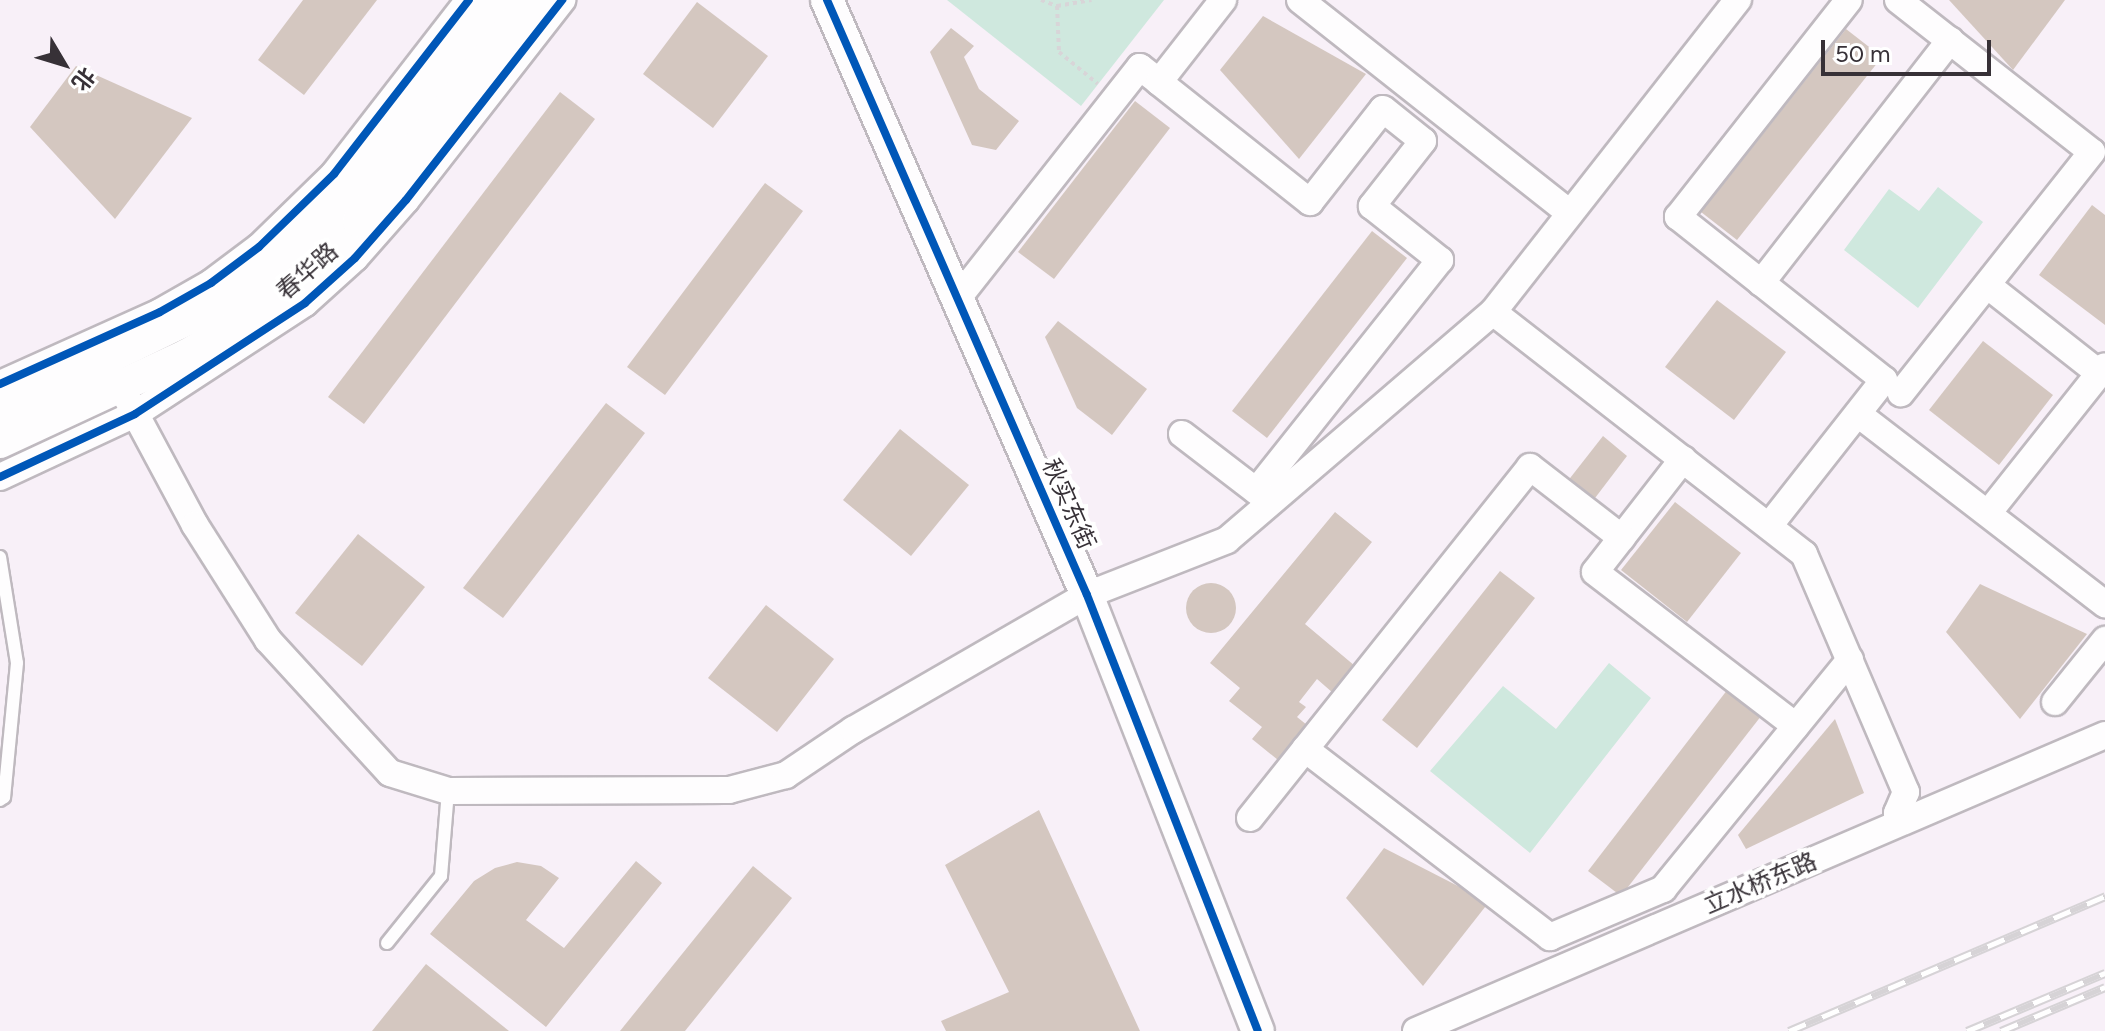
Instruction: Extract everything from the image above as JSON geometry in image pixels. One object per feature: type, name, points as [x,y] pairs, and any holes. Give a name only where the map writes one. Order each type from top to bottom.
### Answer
[{"type":"street","points":[[0,384],[160,312],[211,283],[259,247],[334,174],[469,0]]},
{"type":"street","name":"春华路","points":[[0,410],[216,305],[270,266],[334,206],[497,0]]},
{"type":"street","name":"春华路","points":[[0,442],[128,401],[287,289],[359,221],[532,0]]},
{"type":"street","points":[[0,477],[128,401],[305,303],[355,258],[562,0]]},
{"type":"street","name":"秋实东街","points":[[827,0],[1087,595],[1258,1031]]},
{"type":"street","points":[[1159,82],[1223,0]]},
{"type":"street","points":[[1300,0],[1570,213]]},
{"type":"street","points":[[1264,497],[1493,312],[1738,0]]},
{"type":"street","points":[[1849,0],[1678,217],[1892,387]]},
{"type":"street","points":[[1769,526],[1987,285],[2092,152],[1898,0]]},
{"type":"street","points":[[1761,283],[1950,40]]},
{"type":"street","points":[[128,401],[195,525],[268,640],[390,773],[448,791],[729,790],[786,775],[853,730],[1087,595],[1227,540],[1264,497],[1440,260],[1372,206],[1423,141],[1383,109],[1310,202],[1140,67],[958,298]]},
{"type":"street","points":[[1987,285],[2102,370],[1989,512]]},
{"type":"street","points":[[1493,312],[1804,554],[1906,792],[1897,813],[1902,822]]},
{"type":"street","points":[[1866,420],[2105,604]]},
{"type":"street","points":[[1182,434],[1264,497]]},
{"type":"street","points":[[1683,459],[1595,572],[1796,726]]},
{"type":"street","points":[[1250,818],[1530,467],[1622,538]]},
{"type":"street","points":[[2055,702],[2105,640]]},
{"type":"street","points":[[1305,749],[1550,937],[1663,889],[1850,660]]},
{"type":"street","name":"立水桥东路","points":[[1416,1031],[2105,735]]},
{"type":"lane","points":[[0,557],[17,663],[4,797],[0,800]]},
{"type":"lane","points":[[387,943],[441,876],[448,791]]},
{"type":"path","points":[[1041,0],[1057,6],[1091,0]]},
{"type":"path","points":[[1057,6],[1059,52],[1115,98]]},
{"type":"green space","points":[[947,0],[1164,0],[1081,106]]},
{"type":"green space","points":[[1938,187],[1983,222],[1918,308],[1844,250],[1889,189],[1919,211]]},
{"type":"green space","points":[[1609,663],[1651,698],[1530,853],[1430,771],[1503,686],[1556,729]]},
{"type":"building","points":[[303,0],[377,0],[304,95],[258,60]]},
{"type":"building","points":[[1949,0],[2065,0],[2013,70]]},
{"type":"building","points":[[697,2],[768,56],[713,128],[643,74]]},
{"type":"building","points":[[1263,16],[1366,74],[1299,159],[1220,70]]},
{"type":"building","points":[[951,28],[974,46],[964,57],[979,89],[1019,121],[996,150],[972,145],[930,52]]},
{"type":"building","points":[[1846,29],[1882,57],[1737,240],[1701,212]]},
{"type":"building","points":[[76,66],[192,118],[115,219],[30,127]]},
{"type":"building","points":[[560,92],[595,119],[364,424],[328,397]]},
{"type":"building","points":[[1135,101],[1170,128],[1054,279],[1018,252]]},
{"type":"building","points":[[765,183],[803,211],[665,395],[627,367]]},
{"type":"building","points":[[2092,205],[2105,215],[2105,325],[2039,275]]},
{"type":"building","points":[[1372,231],[1407,258],[1267,438],[1232,411]]},
{"type":"building","points":[[1717,300],[1786,352],[1734,420],[1665,367]]},
{"type":"building","points":[[1058,321],[1147,389],[1112,435],[1077,408],[1045,337]]},
{"type":"building","points":[[1983,341],[2053,395],[1999,465],[1929,410]]},
{"type":"building","points":[[606,403],[645,433],[503,618],[463,588]]},
{"type":"building","points":[[900,429],[969,485],[911,556],[843,500]]},
{"type":"building","points":[[1603,436],[1627,456],[1592,502],[1567,482]]},
{"type":"building","points":[[1675,502],[1741,553],[1687,622],[1621,570]]},
{"type":"building","points":[[1335,512],[1372,542],[1305,624],[1355,666],[1333,693],[1317,679],[1299,702],[1306,707],[1297,717],[1307,725],[1278,760],[1252,739],[1262,727],[1229,701],[1240,688],[1210,663]]},
{"type":"building","points":[[358,534],[425,587],[362,666],[295,613]]},
{"type":"building","points":[[1500,571],[1535,598],[1417,748],[1382,720]]},
{"type":"building","points":[[1211,583],[1228,591],[1236,608],[1228,625],[1211,633],[1194,625],[1186,608],[1194,591]]},
{"type":"building","points":[[1980,584],[2087,634],[2020,719],[1946,632]]},
{"type":"building","points":[[766,605],[834,659],[777,732],[708,678]]},
{"type":"building","points":[[1731,685],[1765,711],[1621,896],[1588,871]]},
{"type":"building","points":[[1835,719],[1864,793],[1746,849],[1738,835]]},
{"type":"building","points":[[1039,810],[1140,1031],[946,1031],[941,1021],[1009,992],[945,865]]},
{"type":"building","points":[[1384,848],[1489,902],[1423,986],[1346,898]]},
{"type":"building","points":[[636,861],[662,883],[546,1027],[430,934],[474,881],[495,868],[517,862],[541,866],[559,878],[526,920],[564,948]]},
{"type":"building","points":[[753,866],[792,898],[685,1031],[620,1031]]},
{"type":"building","points":[[426,964],[509,1031],[372,1031]]},
{"type":"railway","points":[[1789,1031],[2105,896]]},
{"type":"railway","points":[[1967,1031],[2105,973]]},
{"type":"railway","points":[[2001,1031],[2105,987]]},
{"type":"cycle path","points":[[0,384],[160,312],[211,283],[259,247],[334,174],[469,0]]},
{"type":"cycle path","points":[[0,477],[135,414],[305,303],[355,258],[406,200],[562,0]]},
{"type":"cycle path","points":[[827,0],[1087,595],[1258,1031]]}]
